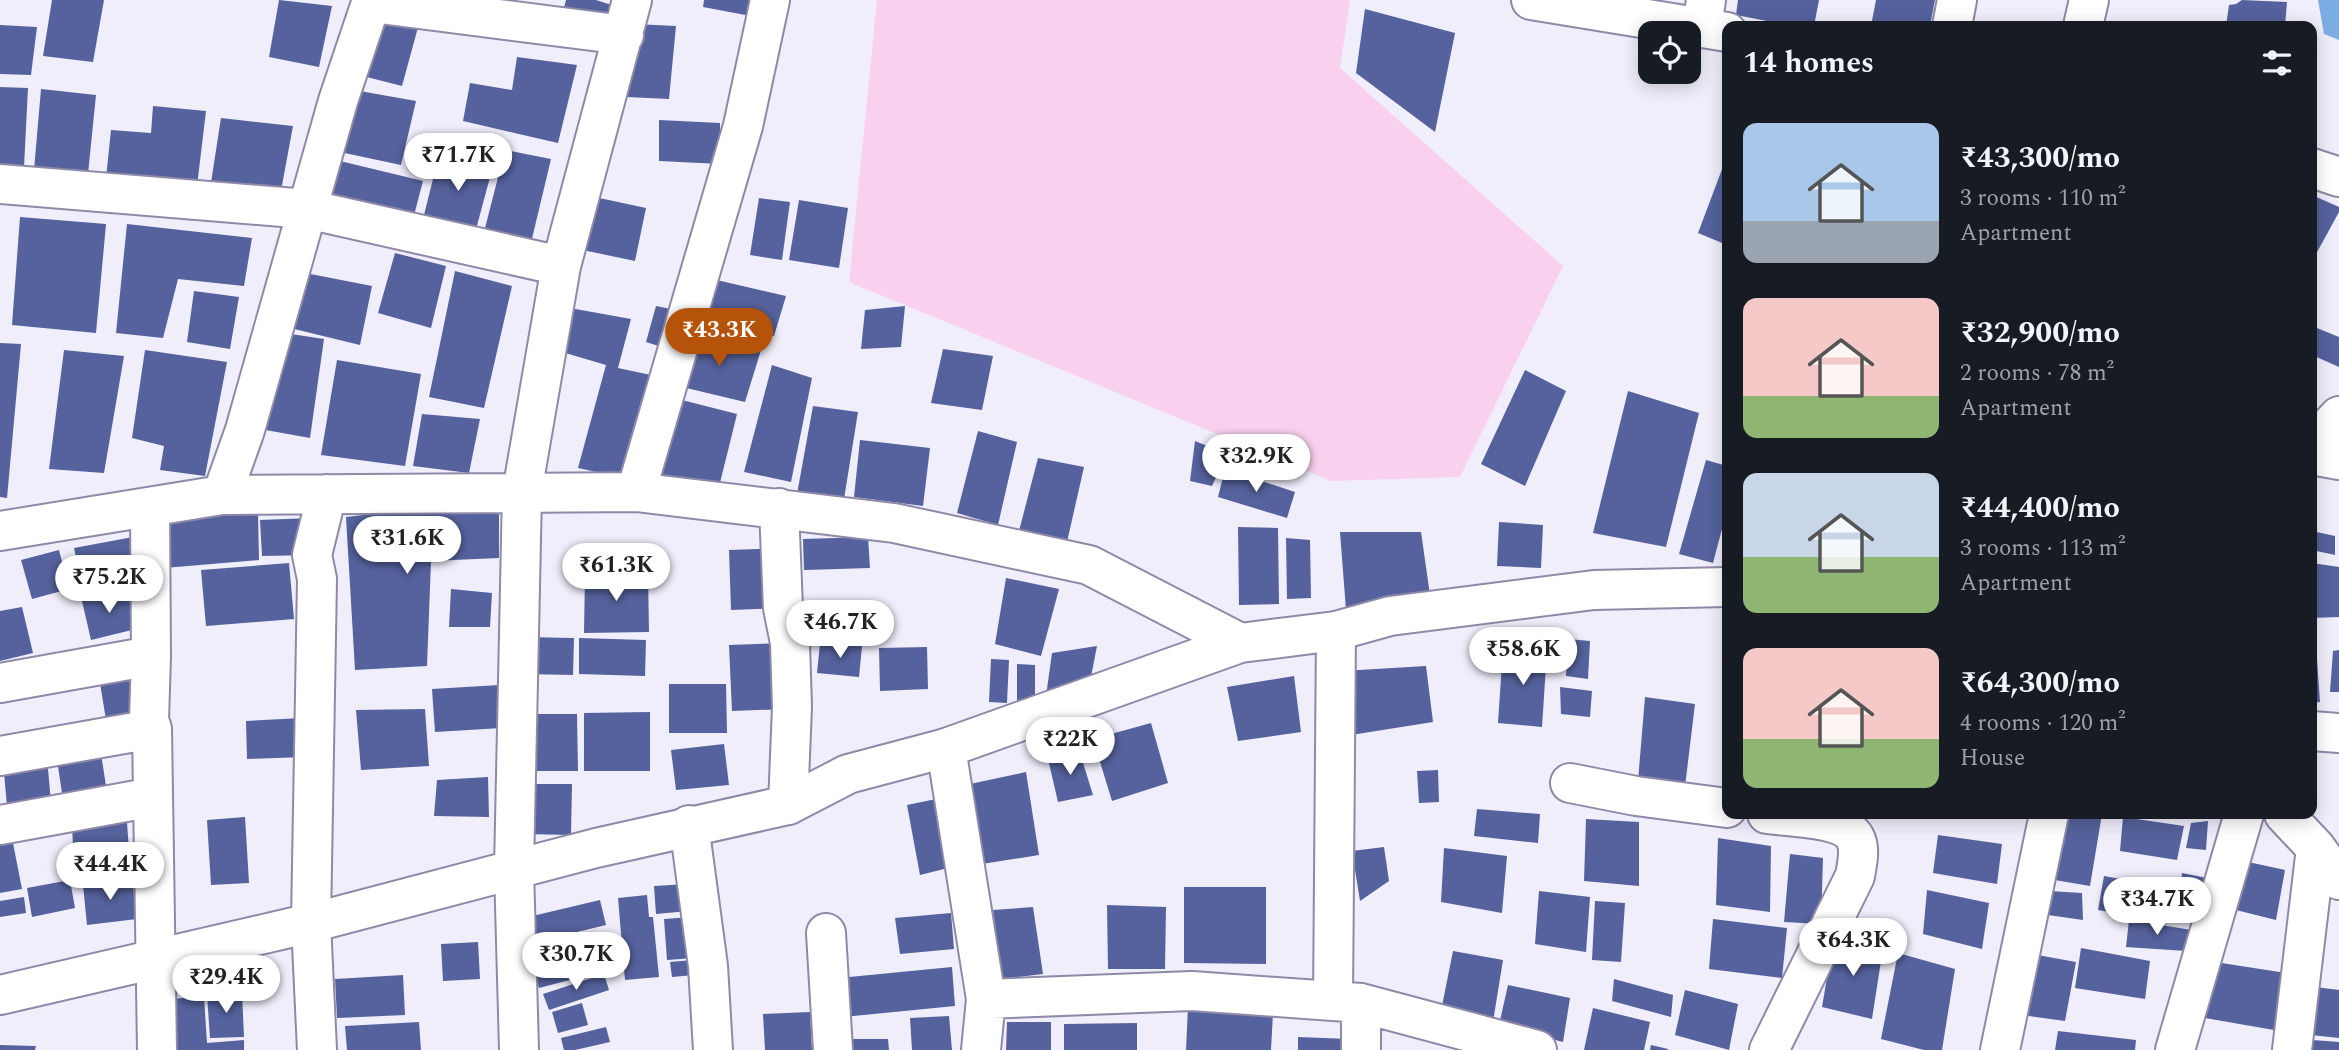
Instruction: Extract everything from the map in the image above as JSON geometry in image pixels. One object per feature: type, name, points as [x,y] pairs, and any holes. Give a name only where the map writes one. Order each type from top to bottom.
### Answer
[{"type":"street","points":[[636,492],[743,126],[770,0]]},
{"type":"street","points":[[1531,0],[1712,20]]},
{"type":"street","points":[[1953,21],[1957,0]]},
{"type":"street","points":[[2084,21],[2089,0]]},
{"type":"street","points":[[222,495],[245,430],[338,101],[372,2],[628,18],[561,266],[522,492],[514,869],[519,1050]]},
{"type":"street","points":[[2317,170],[2339,177]]},
{"type":"street","points":[[0,184],[307,209],[561,266]]},
{"type":"street","points":[[2317,440],[2339,416]]},
{"type":"street","points":[[2317,456],[2339,460]]},
{"type":"street","points":[[0,531],[222,495],[636,492],[894,523],[1089,565],[1240,643]]},
{"type":"street","points":[[317,1050],[311,923],[317,579],[312,555],[327,494]]},
{"type":"street","points":[[150,507],[149,720],[152,729],[157,1050]]},
{"type":"street","points":[[779,508],[783,608],[790,643],[792,707],[788,805]]},
{"type":"street","points":[[0,995],[311,923],[689,825],[788,805],[848,774],[946,748],[1240,643],[1336,631],[1390,615],[1594,590],[1722,587]]},
{"type":"street","points":[[1336,631],[1347,1002],[1361,1050]]},
{"type":"street","points":[[0,683],[151,656]]},
{"type":"street","points":[[0,756],[152,729]]},
{"type":"street","points":[[2317,731],[2339,733]]},
{"type":"street","points":[[946,748],[986,999],[981,1050]]},
{"type":"street","points":[[1570,783],[1636,796],[1722,807]]},
{"type":"street","points":[[0,825],[153,797]]},
{"type":"street","points":[[1769,1050],[1855,876],[1858,848],[1856,839],[1843,826],[1799,819]]},
{"type":"street","points":[[2000,1050],[2048,819]]},
{"type":"street","points":[[2175,1050],[2243,819]]},
{"type":"street","points":[[2289,819],[2316,848],[2339,880]]},
{"type":"street","points":[[689,825],[708,966],[713,1050]]},
{"type":"street","points":[[2292,1050],[2316,848]]},
{"type":"street","points":[[826,933],[833,1050]]},
{"type":"street","points":[[986,999],[1192,991],[1347,1002],[1536,1050]]},
{"type":"shaded area","points":[[877,0],[1350,0],[1340,68],[1563,266],[1460,477],[1331,481],[849,282]]},
{"type":"water","points":[[2318,0],[2339,0],[2339,40],[2324,34]]},
{"type":"building","points":[[52,0],[104,0],[93,62],[43,56]]},
{"type":"building","points":[[279,0],[332,6],[319,67],[269,57]]},
{"type":"building","points":[[566,0],[596,0],[615,6],[610,29],[559,27]]},
{"type":"building","points":[[704,0],[760,0],[756,17],[703,7]]},
{"type":"building","points":[[1738,0],[1819,0],[1815,21],[1767,21],[1736,15]]},
{"type":"building","points":[[1876,0],[1935,0],[1931,21],[1872,21]]},
{"type":"building","points":[[2242,0],[2287,2],[2285,21],[2227,21],[2229,5]]},
{"type":"building","points":[[1365,9],[1455,33],[1435,132],[1356,73]]},
{"type":"building","points":[[377,12],[420,20],[402,86],[359,75]]},
{"type":"building","points":[[634,24],[676,26],[669,99],[626,97]]},
{"type":"building","points":[[0,25],[37,27],[31,75],[0,74]]},
{"type":"building","points":[[517,57],[577,65],[558,143],[463,121],[470,83],[512,90]]},
{"type":"building","points":[[0,87],[28,88],[24,167],[0,166]]},
{"type":"building","points":[[41,89],[96,95],[88,174],[34,170]]},
{"type":"building","points":[[354,90],[416,101],[401,165],[340,152]]},
{"type":"building","points":[[153,106],[206,111],[197,186],[106,178],[111,130],[151,133]]},
{"type":"building","points":[[221,118],[293,126],[280,196],[210,189]]},
{"type":"building","points":[[659,120],[720,123],[720,164],[659,161]]},
{"type":"building","points":[[505,150],[551,159],[530,247],[483,236]]},
{"type":"building","points":[[439,155],[493,166],[475,233],[423,219]]},
{"type":"building","points":[[336,160],[423,181],[412,223],[327,202]]},
{"type":"building","points":[[1722,169],[1722,243],[1698,233]]},
{"type":"building","points":[[590,196],[646,208],[635,261],[578,249]]},
{"type":"building","points":[[2317,197],[2339,207],[2339,212],[2317,252]]},
{"type":"building","points":[[759,198],[790,202],[782,260],[750,255]]},
{"type":"building","points":[[799,200],[848,208],[839,268],[789,260]]},
{"type":"building","points":[[20,217],[106,224],[96,333],[12,325]]},
{"type":"building","points":[[127,224],[252,238],[244,286],[178,279],[163,338],[116,333]]},
{"type":"building","points":[[395,253],[446,266],[431,328],[378,313]]},
{"type":"building","points":[[295,271],[372,286],[360,345],[286,327]]},
{"type":"building","points":[[455,271],[512,286],[484,408],[429,397]]},
{"type":"building","points":[[708,278],[786,296],[774,336],[695,316]]},
{"type":"building","points":[[194,291],[239,297],[230,349],[187,342]]},
{"type":"building","points":[[656,306],[681,311],[677,352],[646,342]]},
{"type":"building","points":[[905,306],[901,347],[861,349],[865,310]]},
{"type":"building","points":[[570,308],[631,319],[618,368],[651,375],[624,478],[578,468],[606,365],[562,352]]},
{"type":"building","points":[[2317,328],[2339,337],[2339,367],[2317,357]]},
{"type":"building","points":[[278,332],[324,339],[310,438],[260,429]]},
{"type":"building","points":[[692,335],[761,350],[745,402],[678,386]]},
{"type":"building","points":[[0,343],[21,344],[7,498],[0,497]]},
{"type":"building","points":[[943,349],[993,356],[982,410],[931,403]]},
{"type":"building","points":[[64,350],[124,356],[104,473],[49,469]]},
{"type":"building","points":[[145,350],[227,362],[205,476],[160,470],[164,446],[132,438]]},
{"type":"building","points":[[337,360],[421,374],[405,466],[321,455]]},
{"type":"building","points":[[772,365],[812,378],[791,482],[744,472]]},
{"type":"building","points":[[1525,370],[1566,391],[1525,486],[1481,464]]},
{"type":"building","points":[[1628,391],[1699,413],[1666,547],[1593,533]]},
{"type":"building","points":[[674,398],[737,414],[718,491],[652,477]]},
{"type":"building","points":[[813,406],[858,412],[844,499],[797,494]]},
{"type":"building","points":[[422,414],[480,419],[469,473],[413,466]]},
{"type":"building","points":[[978,431],[1017,442],[998,525],[957,513]]},
{"type":"building","points":[[860,440],[930,448],[923,506],[854,497]]},
{"type":"building","points":[[1195,441],[1227,454],[1212,486],[1190,481]]},
{"type":"building","points":[[1038,458],[1084,467],[1067,542],[1019,531]]},
{"type":"building","points":[[1706,460],[1722,465],[1722,529],[1713,563],[1679,554]]},
{"type":"building","points":[[1225,469],[1295,492],[1287,518],[1218,497]]},
{"type":"building","points":[[433,507],[499,507],[499,558],[431,561],[427,666],[355,670],[346,517]]},
{"type":"building","points":[[258,513],[259,560],[164,568],[166,517]]},
{"type":"building","points":[[311,518],[312,555],[262,556],[260,520]]},
{"type":"building","points":[[1499,522],[1543,525],[1541,568],[1497,566]]},
{"type":"building","points":[[1238,527],[1278,528],[1279,604],[1239,605]]},
{"type":"building","points":[[1340,532],[1421,532],[1431,602],[1346,610]]},
{"type":"building","points":[[2317,532],[2335,536],[2335,555],[2317,551]]},
{"type":"building","points":[[133,537],[142,581],[83,592],[74,548]]},
{"type":"building","points":[[868,537],[870,568],[804,570],[803,539]]},
{"type":"building","points":[[1286,538],[1310,540],[1311,598],[1287,599]]},
{"type":"building","points":[[781,548],[783,608],[731,610],[729,550]]},
{"type":"building","points":[[59,550],[69,589],[32,599],[21,560]]},
{"type":"building","points":[[289,563],[294,619],[206,626],[201,570]]},
{"type":"building","points":[[2317,564],[2339,567],[2339,617],[2317,618]]},
{"type":"building","points":[[585,574],[648,574],[649,632],[584,633]]},
{"type":"building","points":[[1006,578],[1059,589],[1041,656],[995,644]]},
{"type":"building","points":[[451,589],[492,593],[490,627],[449,627]]},
{"type":"building","points":[[127,591],[136,629],[91,640],[82,601]]},
{"type":"building","points":[[22,607],[33,653],[0,661],[0,611]]},
{"type":"building","points":[[524,637],[574,638],[573,675],[524,674]]},
{"type":"building","points":[[579,638],[646,640],[645,676],[579,674]]},
{"type":"building","points":[[1568,639],[1590,641],[1588,679],[1566,676]]},
{"type":"building","points":[[784,643],[788,709],[732,711],[729,645]]},
{"type":"building","points":[[820,643],[862,646],[859,677],[817,673]]},
{"type":"building","points":[[1097,646],[1089,687],[1046,696],[1052,653]]},
{"type":"building","points":[[927,647],[928,689],[880,691],[879,648]]},
{"type":"building","points":[[1503,648],[1547,650],[1542,727],[1498,723]]},
{"type":"building","points":[[2339,650],[2339,692],[2330,692],[2333,651]]},
{"type":"building","points":[[991,659],[1009,660],[1007,703],[989,702]]},
{"type":"building","points":[[2317,659],[2320,702],[2317,702]]},
{"type":"building","points":[[1017,664],[1035,665],[1035,701],[1017,701]]},
{"type":"building","points":[[1426,666],[1433,722],[1351,735],[1342,671]]},
{"type":"building","points":[[141,671],[149,720],[107,726],[99,677]]},
{"type":"building","points":[[1294,676],[1301,732],[1238,741],[1227,687]]},
{"type":"building","points":[[669,684],[726,684],[727,733],[669,733]]},
{"type":"building","points":[[499,685],[502,728],[435,732],[432,689]]},
{"type":"building","points":[[1560,687],[1592,691],[1590,717],[1561,714]]},
{"type":"building","points":[[1645,697],[1695,704],[1684,795],[1637,793]]},
{"type":"building","points":[[425,709],[429,766],[361,770],[356,710]]},
{"type":"building","points":[[650,712],[650,771],[584,771],[584,713]]},
{"type":"building","points":[[521,714],[577,714],[578,771],[522,771]]},
{"type":"building","points":[[301,718],[305,757],[247,759],[246,721]]},
{"type":"building","points":[[1151,723],[1168,783],[1112,801],[1093,739]]},
{"type":"building","points":[[724,744],[729,785],[676,790],[671,750]]},
{"type":"building","points":[[100,747],[106,786],[62,793],[56,753]]},
{"type":"building","points":[[1079,750],[1093,795],[1058,802],[1048,759]]},
{"type":"building","points":[[47,758],[51,802],[7,806],[3,762]]},
{"type":"building","points":[[1438,770],[1439,802],[1419,803],[1417,771]]},
{"type":"building","points":[[1026,772],[1039,855],[982,864],[970,784]]},
{"type":"building","points":[[488,777],[489,817],[434,816],[437,780]]},
{"type":"building","points":[[524,784],[572,784],[571,835],[524,834]]},
{"type":"building","points":[[936,799],[948,868],[920,875],[907,805]]},
{"type":"building","points":[[1477,809],[1540,814],[1538,843],[1474,836]]},
{"type":"building","points":[[245,817],[249,883],[211,885],[207,820]]},
{"type":"building","points":[[1586,819],[1639,822],[1639,886],[1584,881]]},
{"type":"building","points":[[2053,819],[2101,819],[2090,886],[2043,878]]},
{"type":"building","points":[[2123,819],[2184,826],[2177,860],[2120,851]]},
{"type":"building","points":[[2208,821],[2206,850],[2186,848],[2191,823]]},
{"type":"building","points":[[127,822],[130,865],[74,868],[72,825]]},
{"type":"building","points":[[1938,835],[2002,844],[1997,884],[1933,873]]},
{"type":"building","points":[[12,838],[22,889],[0,893],[0,840]]},
{"type":"building","points":[[1718,838],[1771,846],[1770,912],[1716,905]]},
{"type":"building","points":[[1384,847],[1389,881],[1360,901],[1352,851]]},
{"type":"building","points":[[1444,848],[1507,856],[1502,913],[1441,902]]},
{"type":"building","points":[[1790,854],[1823,858],[1821,924],[1784,922]]},
{"type":"building","points":[[2239,860],[2285,870],[2276,920],[2228,908]]},
{"type":"building","points":[[2182,873],[2207,878],[2201,899],[2180,893]]},
{"type":"building","points":[[2104,876],[2175,889],[2167,922],[2098,910]]},
{"type":"building","points":[[132,879],[137,919],[87,925],[83,885]]},
{"type":"building","points":[[70,880],[75,908],[32,917],[27,888]]},
{"type":"building","points":[[687,884],[689,911],[656,914],[654,886]]},
{"type":"building","points":[[1184,887],[1266,887],[1266,964],[1184,963]]},
{"type":"building","points":[[1927,890],[1989,903],[1982,949],[1923,934]]},
{"type":"building","points":[[1539,891],[1590,897],[1586,952],[1535,944]]},
{"type":"building","points":[[2049,891],[2082,893],[2083,920],[2048,915]]},
{"type":"building","points":[[647,895],[649,917],[653,917],[659,977],[625,980],[618,898]]},
{"type":"building","points":[[24,897],[26,913],[0,917],[0,901]]},
{"type":"building","points":[[600,900],[606,925],[531,943],[524,918]]},
{"type":"building","points":[[1595,901],[1625,903],[1621,962],[1592,960]]},
{"type":"building","points":[[1107,905],[1166,907],[1165,969],[1108,969]]},
{"type":"building","points":[[1033,907],[1043,974],[1002,979],[993,910]]},
{"type":"building","points":[[951,913],[954,949],[900,954],[895,918]]},
{"type":"building","points":[[691,917],[694,958],[667,960],[664,919]]},
{"type":"building","points":[[1713,919],[1787,928],[1782,978],[1709,969]]},
{"type":"building","points":[[2129,920],[2192,930],[2186,951],[2126,947]]},
{"type":"building","points":[[595,936],[604,971],[539,988],[530,954]]},
{"type":"building","points":[[1834,936],[1883,948],[1872,1019],[1822,1007]]},
{"type":"building","points":[[478,942],[480,979],[443,981],[441,944]]},
{"type":"building","points":[[2081,948],[2150,961],[2145,999],[2075,988]]},
{"type":"building","points":[[1453,951],[1503,960],[1492,1028],[1440,1016]]},
{"type":"building","points":[[1898,953],[1955,969],[1942,1050],[1924,1050],[1881,1039]]},
{"type":"building","points":[[2032,954],[2076,962],[2065,1021],[2022,1015]]},
{"type":"building","points":[[693,960],[694,975],[672,977],[670,962]]},
{"type":"building","points":[[2215,962],[2286,973],[2274,1030],[2205,1018]]},
{"type":"building","points":[[952,967],[955,1006],[843,1017],[839,978]]},
{"type":"building","points":[[604,974],[609,990],[549,1010],[543,994]]},
{"type":"building","points":[[403,975],[405,1015],[337,1018],[335,979]]},
{"type":"building","points":[[1614,979],[1673,995],[1671,1017],[1612,1001]]},
{"type":"building","points":[[1508,985],[1570,998],[1563,1042],[1499,1025]]},
{"type":"building","points":[[2308,986],[2339,990],[2339,1038],[2302,1034]]},
{"type":"building","points":[[1685,990],[1738,1004],[1729,1050],[1675,1035]]},
{"type":"building","points":[[242,992],[244,1037],[210,1038],[207,994]]},
{"type":"building","points":[[204,997],[207,1043],[244,1040],[244,1050],[171,1050],[167,999]]},
{"type":"building","points":[[582,1003],[588,1025],[558,1033],[552,1012]]},
{"type":"building","points":[[1188,1007],[1273,1013],[1271,1050],[1186,1050]]},
{"type":"building","points":[[1593,1008],[1650,1022],[1644,1050],[1584,1050]]},
{"type":"building","points":[[810,1012],[812,1050],[765,1050],[763,1014]]},
{"type":"building","points":[[949,1016],[952,1050],[912,1050],[910,1018]]},
{"type":"building","points":[[419,1022],[421,1050],[347,1050],[345,1026]]},
{"type":"building","points":[[1007,1022],[1051,1022],[1051,1050],[1006,1050]]},
{"type":"building","points":[[1137,1023],[1137,1050],[1064,1050],[1064,1024]]},
{"type":"building","points":[[606,1027],[610,1042],[564,1050],[561,1038]]},
{"type":"building","points":[[2058,1031],[2136,1040],[2135,1050],[2055,1050]]},
{"type":"building","points":[[1298,1037],[1349,1039],[1349,1050],[1298,1050]]},
{"type":"building","points":[[849,1039],[888,1039],[889,1050],[849,1050]]},
{"type":"building","points":[[2299,1039],[2339,1042],[2339,1050],[2298,1050]]},
{"type":"building","points":[[0,1045],[36,1046],[35,1050],[0,1050]]},
{"type":"building","points":[[1651,1045],[1668,1049],[1668,1050],[1650,1050]]}]
